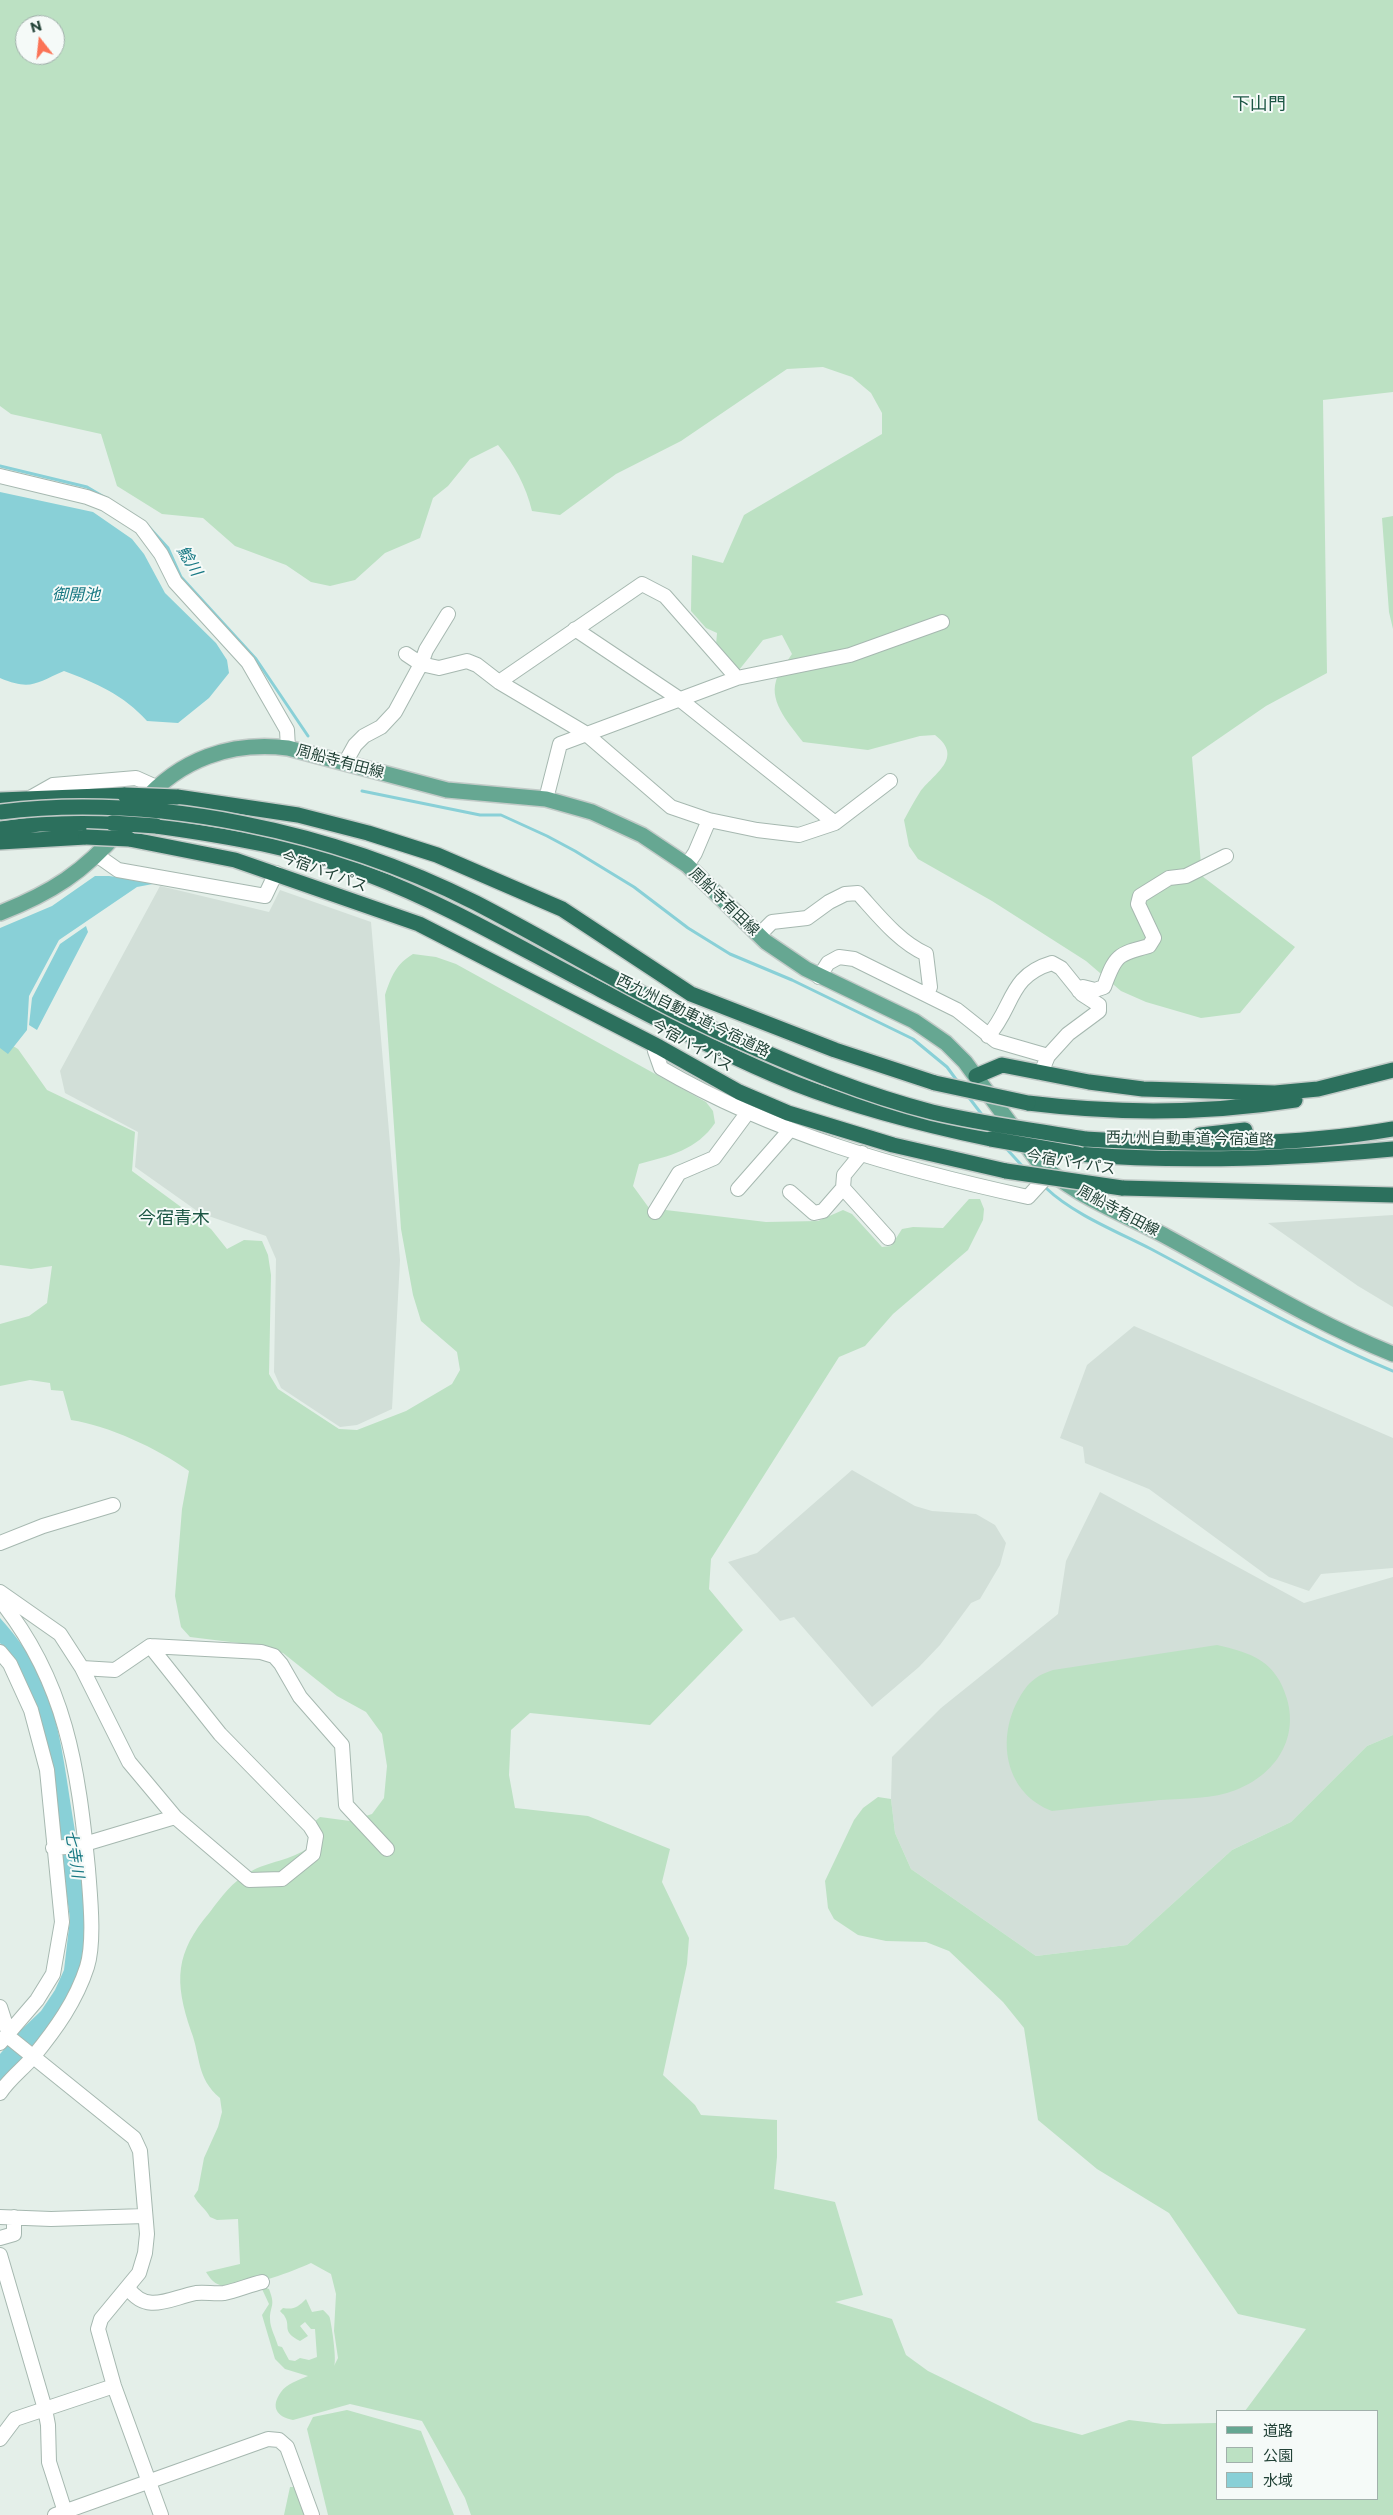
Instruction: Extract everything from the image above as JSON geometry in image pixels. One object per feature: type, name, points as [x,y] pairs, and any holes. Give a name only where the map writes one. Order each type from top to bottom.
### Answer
[{"type":"highway","points":[[0,800],[125,795],[177,797],[298,815],[368,833],[437,855],[562,909],[691,994],[835,1050],[935,1083],[1028,1103],[1073,1109],[1203,1112],[1317,1097],[1393,1078]]},
{"type":"highway","name":"西九州自動車道;今宿道路","points":[[0,812],[81,807],[170,813],[270,830],[325,844],[371,859],[474,902],[604,974],[734,1039],[801,1068],[874,1095],[930,1111],[1086,1139],[1142,1142],[1234,1143],[1352,1136],[1393,1129]]},
{"type":"highway","name":"西九州自動車道;今宿道路","points":[[0,829],[81,822],[156,826],[239,839],[322,858],[424,897],[515,942],[615,998],[736,1058],[870,1110],[927,1126],[1076,1154],[1140,1159],[1282,1158],[1393,1149]]},
{"type":"highway","name":"今宿バイパス","points":[[0,842],[86,837],[129,839],[235,860],[276,872],[419,924],[659,1047],[739,1092],[788,1113],[893,1145],[1006,1170],[1122,1188],[1393,1195]]},
{"type":"highway","points":[[976,1076],[1002,1065],[1089,1082],[1144,1089],[1275,1093],[1318,1088],[1393,1070]]},
{"type":"highway","points":[[1352,1136],[1393,1121]]},
{"type":"highway","points":[[1142,1142],[1245,1130]]},
{"type":"main road","name":"周船寺有田線","points":[[0,913],[54,889],[98,856],[156,787],[200,759],[246,746],[288,748],[447,790],[546,799],[592,812],[642,835],[687,865],[759,935],[819,977],[914,1021],[946,1043],[976,1076],[1037,1160],[1050,1174],[1097,1202],[1153,1229],[1327,1324],[1393,1354]]},
{"type":"street","points":[[0,476],[87,497],[105,504],[141,527],[161,554],[175,582],[248,662],[287,730],[288,748]]},
{"type":"street","points":[[499,682],[642,584],[665,596],[737,678]]},
{"type":"street","points":[[345,763],[354,745],[364,736],[381,727],[395,712],[421,664],[426,650],[448,614]]},
{"type":"street","points":[[546,799],[560,744],[678,698],[737,678],[850,655],[942,622]]},
{"type":"street","points":[[575,629],[678,698],[835,823]]},
{"type":"street","points":[[406,654],[421,664],[440,668],[467,661],[478,665],[499,682],[585,733],[670,807],[709,820],[757,830],[799,835],[835,823],[890,781]]},
{"type":"street","points":[[30,798],[53,785],[136,778],[156,787]]},
{"type":"street","points":[[687,865],[695,853],[709,820]]},
{"type":"street","points":[[98,856],[118,870],[264,896],[276,872]]},
{"type":"street","points":[[1079,991],[1083,987],[1095,990],[1104,987],[1113,963],[1123,954],[1149,946],[1154,938],[1138,904],[1140,896],[1169,878],[1186,876],[1226,856]]},
{"type":"street","points":[[759,935],[772,922],[807,918],[829,902],[845,894],[858,893],[901,937],[915,949],[926,954],[930,987],[927,993]]},
{"type":"street","points":[[819,977],[828,963],[839,956],[854,959],[927,993],[958,1010],[988,1036],[996,1040],[1048,1056]]},
{"type":"street","points":[[988,1036],[995,1028],[1020,982],[1036,968],[1052,962],[1061,968],[1079,991],[1099,1005],[1099,1011],[1068,1034],[1048,1056],[1041,1073]]},
{"type":"street","points":[[659,1047],[655,1051],[661,1068],[789,1131],[940,1178],[1028,1197],[1050,1174]]},
{"type":"street","points":[[656,1212],[679,1173],[714,1158],[748,1112]]},
{"type":"street","points":[[738,1189],[789,1131]]},
{"type":"street","points":[[790,1192],[814,1213],[823,1211],[843,1188],[844,1175],[862,1153]]},
{"type":"street","points":[[843,1188],[888,1238]]},
{"type":"street","points":[[0,1543],[43,1526],[113,1505]]},
{"type":"street","points":[[0,1592],[60,1634],[82,1668],[129,1762],[176,1817],[249,1880],[282,1879],[314,1854],[316,1836],[310,1826],[220,1734],[150,1646]]},
{"type":"street","points":[[0,1600],[38,1654],[63,1715],[74,1764],[82,1844],[92,1912],[87,1965],[69,2009],[0,2093]]},
{"type":"street","points":[[82,1668],[115,1670],[150,1646],[261,1652],[274,1656],[281,1664],[300,1697],[342,1745],[346,1805],[387,1849]]},
{"type":"street","points":[[0,1652],[10,1664],[33,1719],[47,1770],[62,1922],[53,1974],[37,2000],[6,2037]]},
{"type":"street","points":[[55,1848],[82,1844],[176,1817]]},
{"type":"street","points":[[0,2007],[6,2037],[134,2138],[140,2151],[147,2234],[145,2253],[139,2273],[101,2319],[98,2329],[114,2386],[160,2515]]},
{"type":"street","points":[[0,2238],[14,2234],[7,2217],[51,2219],[145,2216]]},
{"type":"street","points":[[0,2255],[45,2410],[48,2425],[50,2462],[62,2514],[148,2481],[268,2439],[279,2440],[287,2447],[312,2515]]},
{"type":"street","points":[[128,2288],[134,2296],[142,2301],[152,2303],[171,2301],[197,2293],[223,2293],[262,2282]]},
{"type":"street","points":[[0,2439],[15,2419],[114,2386]]},
{"type":"shaded area","points":[[160,886],[269,912],[280,890],[371,922],[400,1260],[392,1409],[357,1425],[340,1427],[281,1388],[274,1372],[276,1259],[266,1236],[200,1213],[135,1167],[138,1132],[65,1093],[60,1071]]},
{"type":"shaded area","points":[[1393,1215],[1393,1307],[1358,1286],[1268,1223]]},
{"type":"shaded area","points":[[1134,1326],[1393,1438],[1393,1568],[1321,1574],[1309,1591],[1269,1577],[1149,1489],[1085,1463],[1083,1447],[1060,1438],[1087,1365]]},
{"type":"shaded area","points":[[852,1470],[915,1506],[932,1511],[976,1514],[995,1525],[1006,1543],[1000,1565],[980,1599],[971,1603],[940,1645],[919,1667],[872,1707],[794,1617],[780,1621],[728,1562],[757,1553]]},
{"type":"shaded area","points":[[1100,1492],[1304,1603],[1393,1577],[1393,1735],[1367,1746],[1291,1822],[1232,1850],[1127,1945],[1036,1956],[911,1869],[895,1833],[891,1799],[892,1757],[941,1708],[1058,1614],[1066,1561]]},
{"type":"green space","points":[[0,0],[1393,0],[1393,392],[1323,400],[1327,673],[1266,706],[1192,757],[1202,876],[1295,947],[1240,1013],[1201,1018],[1146,1002],[1121,991],[1086,961],[992,901],[918,859],[909,846],[904,820],[920,792],[944,765],[947,751],[944,743],[935,735],[920,736],[868,750],[803,742],[782,714],[776,698],[777,678],[792,654],[782,635],[763,640],[739,670],[716,645],[717,633],[706,628],[691,611],[692,555],[723,563],[744,515],[882,434],[882,413],[871,393],[852,377],[823,367],[787,369],[681,441],[616,474],[560,515],[532,511],[519,476],[498,445],[470,459],[448,486],[433,498],[420,538],[385,553],[355,580],[330,586],[311,582],[286,565],[235,546],[203,518],[162,514],[117,486],[101,434],[11,414],[0,406]]},
{"type":"green space","points":[[1393,516],[1393,629],[1389,612],[1382,518]]},
{"type":"green space","points":[[413,954],[436,957],[456,964],[706,1102],[713,1111],[715,1123],[700,1140],[682,1151],[639,1164],[633,1186],[649,1208],[766,1222],[818,1221],[843,1210],[852,1214],[882,1247],[891,1246],[902,1229],[913,1227],[943,1228],[969,1199],[980,1199],[984,1209],[983,1220],[968,1250],[893,1314],[865,1346],[839,1357],[711,1559],[709,1589],[743,1630],[650,1725],[530,1713],[511,1730],[509,1775],[515,1808],[588,1816],[670,1849],[662,1882],[689,1938],[687,1964],[663,2075],[695,2105],[701,2115],[777,2120],[777,2157],[774,2189],[835,2202],[863,2295],[835,2302],[892,2319],[906,2355],[928,2371],[1033,2422],[1082,2435],[1129,2420],[1163,2424],[1216,2423],[1216,2500],[1378,2500],[1378,2410],[1246,2410],[1306,2329],[1238,2314],[1169,2213],[1097,2169],[1038,2120],[1024,2028],[1003,2002],[949,1951],[926,1942],[886,1941],[858,1935],[834,1919],[828,1908],[825,1881],[854,1820],[863,1808],[878,1797],[891,1799],[895,1833],[911,1869],[1036,1956],[1127,1945],[1232,1850],[1291,1822],[1367,1746],[1393,1735],[1393,2515],[471,2515],[465,2498],[422,2421],[350,2404],[293,2420],[279,2414],[276,2402],[283,2389],[293,2382],[308,2376],[285,2369],[275,2359],[262,2315],[269,2304],[262,2289],[264,2287],[269,2289],[272,2303],[270,2314],[271,2326],[278,2346],[282,2347],[289,2360],[295,2361],[300,2358],[309,2360],[317,2357],[315,2329],[311,2329],[305,2322],[300,2326],[308,2336],[300,2341],[294,2338],[288,2332],[287,2320],[280,2311],[283,2308],[290,2309],[296,2307],[306,2299],[312,2312],[323,2310],[327,2314],[330,2318],[333,2336],[334,2366],[338,2358],[334,2331],[336,2294],[331,2274],[311,2263],[279,2276],[254,2283],[230,2286],[218,2284],[206,2272],[240,2264],[238,2219],[217,2220],[210,2217],[194,2196],[198,2190],[204,2158],[218,2127],[222,2112],[220,2098],[207,2083],[200,2067],[182,1997],[181,1968],[184,1954],[198,1927],[223,1895],[238,1880],[257,1868],[295,1855],[309,1847],[312,1824],[320,1817],[350,1821],[372,1814],[384,1798],[387,1766],[382,1734],[366,1712],[337,1696],[283,1653],[247,1644],[190,1637],[181,1627],[175,1596],[182,1509],[189,1471],[148,1446],[132,1439],[101,1427],[71,1420],[63,1391],[51,1390],[50,1383],[30,1380],[0,1386],[0,1324],[29,1316],[47,1303],[52,1266],[31,1269],[0,1265],[0,1038],[18,1049],[47,1090],[135,1132],[132,1171],[211,1229],[227,1249],[244,1240],[262,1241],[268,1255],[271,1275],[269,1374],[278,1389],[339,1429],[357,1430],[406,1411],[452,1384],[460,1370],[457,1352],[421,1321],[413,1295],[401,1229],[385,995],[395,972]]},
{"type":"green space","points":[[1217,1645],[1241,1651],[1269,1667],[1282,1686],[1287,1699],[1290,1715],[1289,1731],[1285,1745],[1278,1758],[1256,1780],[1227,1793],[1208,1797],[1052,1811],[1037,1803],[1025,1793],[1016,1780],[1010,1766],[1007,1734],[1017,1702],[1033,1680],[1053,1670]]},
{"type":"green space","points":[[347,2410],[421,2431],[454,2515],[328,2515],[307,2429],[313,2417]]},
{"type":"green space","points":[[290,2487],[295,2487],[305,2515],[284,2515]]},
{"type":"water","name":"御開池","points":[[0,492],[93,512],[132,539],[144,554],[165,593],[216,643],[227,660],[229,673],[209,698],[178,723],[147,721],[119,697],[87,680],[64,671],[40,682],[26,685],[0,678]]},
{"type":"water","points":[[95,876],[109,876],[158,883],[137,887],[59,940],[29,996],[27,1030],[8,1054],[0,1048],[0,928],[52,906]]},
{"type":"water","points":[[86,926],[88,932],[37,1030],[29,1025],[32,998],[60,944]]},
{"type":"water","name":"七寺川","points":[[0,1618],[30,1657],[50,1700],[64,1764],[81,1871],[84,1891],[85,1932],[80,1970],[67,2002],[48,2031],[0,2083],[0,2054],[41,2011],[55,1990],[64,1970],[70,1919],[50,1770],[8,1653],[0,1643]]},
{"type":"waterway","name":"鯰川","points":[[0,466],[87,487],[104,497]]},
{"type":"waterway","name":"鯰川","points":[[147,525],[168,548],[181,577],[256,659],[308,736]]},
{"type":"waterway","points":[[362,791],[480,815],[501,815],[547,836],[634,887],[688,928],[730,954],[792,980],[913,1039],[947,1067],[958,1082]]},
{"type":"waterway","points":[[967,1095],[983,1116]]},
{"type":"waterway","points":[[1004,1146],[1025,1169]]},
{"type":"waterway","points":[[1046,1188],[1069,1206],[1096,1222],[1151,1249],[1301,1329],[1393,1371]]},
{"type":"district","name":"下山門","points":[[1259,105]]},
{"type":"district","name":"今宿青木","points":[[174,1219]]}]
